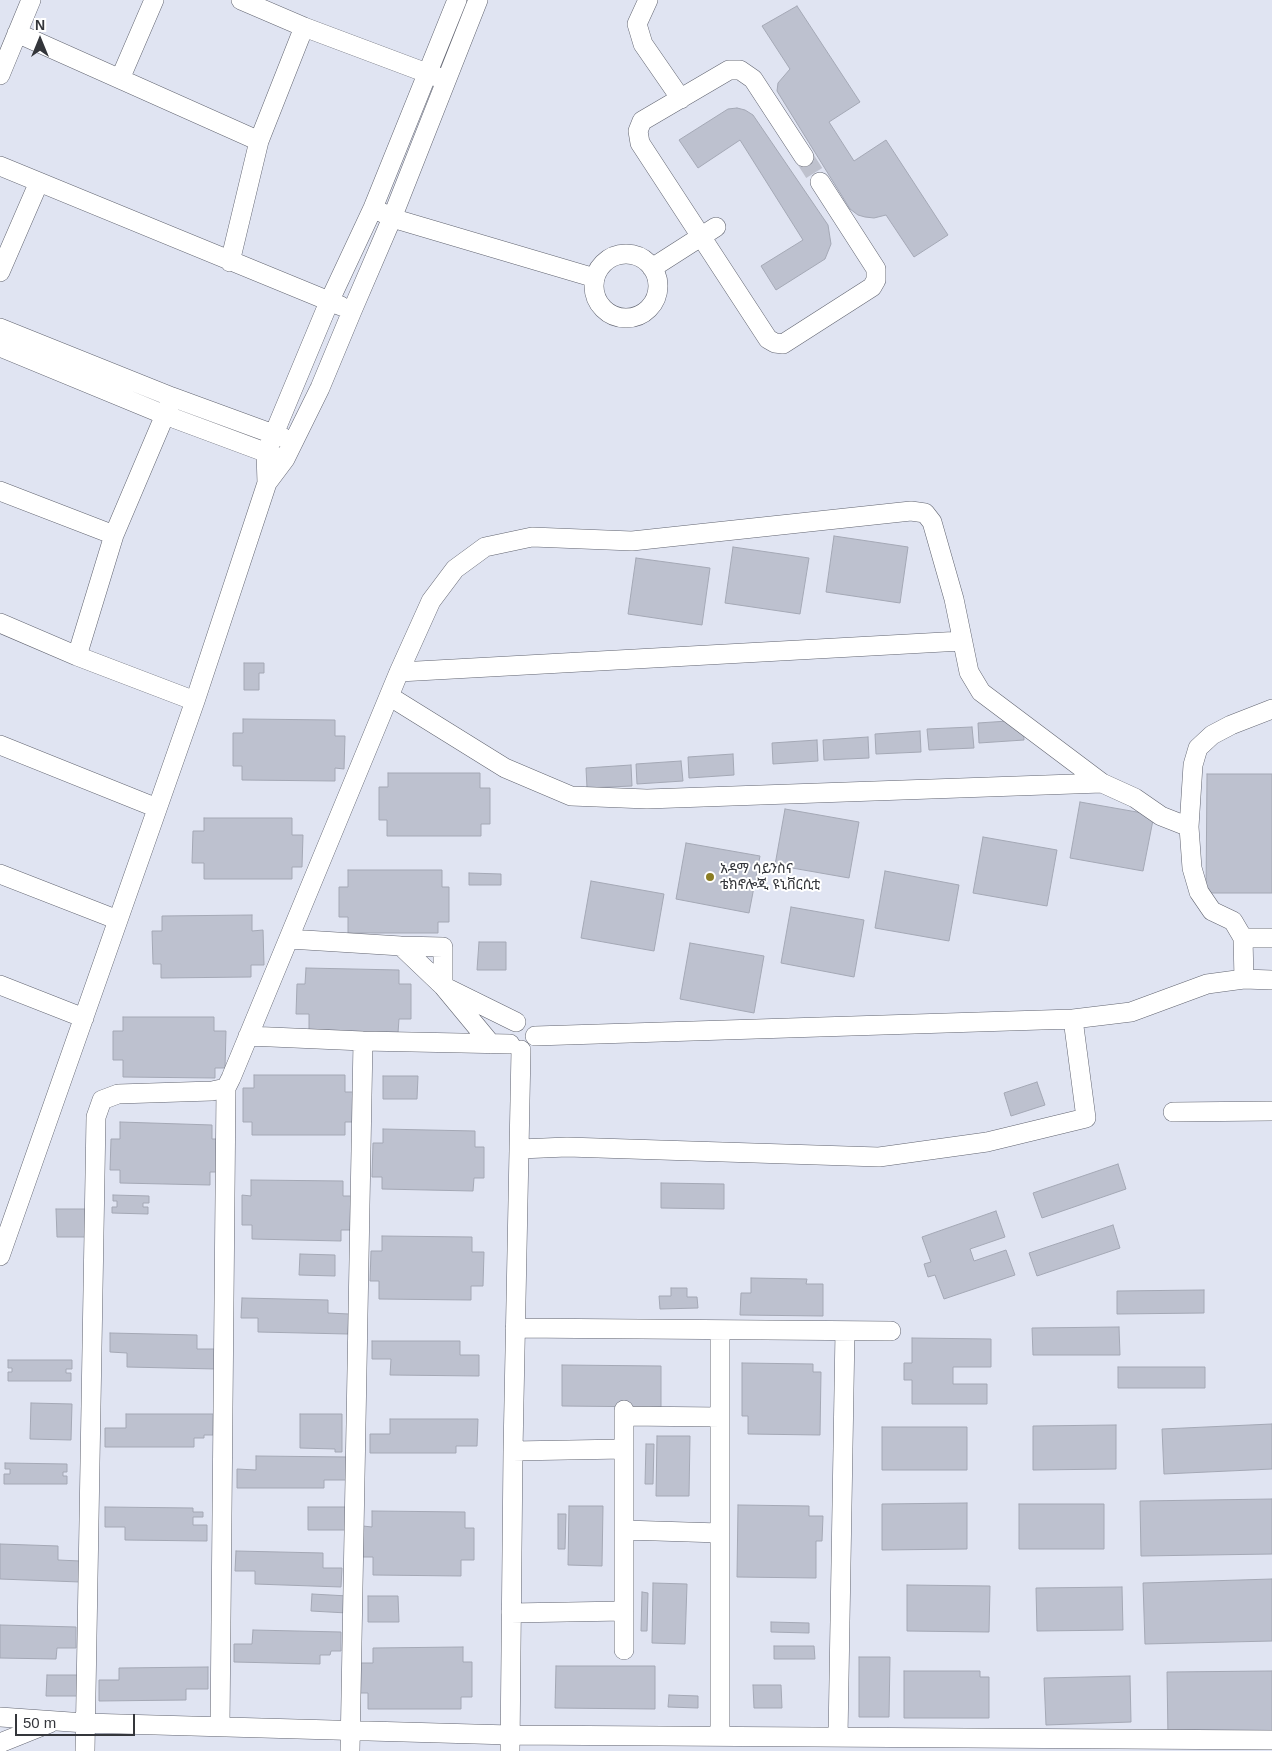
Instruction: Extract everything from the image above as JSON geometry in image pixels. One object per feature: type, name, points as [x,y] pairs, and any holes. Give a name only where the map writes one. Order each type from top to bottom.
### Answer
[{"type":"street","points":[[0,75],[31,0]]},
{"type":"street","points":[[120,79],[154,0]]},
{"type":"street","points":[[241,0],[304,27],[448,81]]},
{"type":"street","points":[[268,483],[266,452],[329,302],[373,208],[457,0]]},
{"type":"street","points":[[0,1256],[195,701],[268,483],[285,459],[320,388],[448,81],[478,0]]},
{"type":"street","points":[[648,0],[638,24],[643,44],[681,99]]},
{"type":"street","points":[[230,262],[259,141],[304,27]]},
{"type":"street","points":[[17,33],[259,141]]},
{"type":"street","points":[[804,157],[753,79],[740,70],[730,70],[642,121],[638,130],[640,143],[709,232],[768,339],[775,343],[783,344],[872,287],[876,280],[876,269],[820,182]]},
{"type":"street","points":[[0,166],[352,311]]},
{"type":"street","points":[[0,272],[39,182]]},
{"type":"street","points":[[373,208],[392,218],[595,278]]},
{"type":"street","points":[[652,268],[709,232]]},
{"type":"street","points":[[621,255],[638,257],[646,261],[657,276],[658,285],[654,302],[641,315],[632,318],[614,316],[606,311],[596,296],[595,278],[604,263],[612,258],[621,255]]},
{"type":"street","points":[[0,328],[172,398],[292,442]]},
{"type":"street","points":[[0,347],[165,415],[285,459]]},
{"type":"street","points":[[77,656],[114,535],[172,398]]},
{"type":"street","points":[[0,491],[114,535]]},
{"type":"street","points":[[220,1727],[226,1088],[399,672],[431,601],[455,569],[485,547],[532,537],[632,541],[911,511],[925,513],[932,522],[954,600],[968,672],[981,692],[1102,783],[1135,798],[1161,816],[1189,828]]},
{"type":"street","points":[[0,623],[77,656],[195,701]]},
{"type":"street","points":[[399,672],[962,641]]},
{"type":"street","points":[[389,696],[505,768],[571,796],[648,799],[1102,783]]},
{"type":"street","points":[[1244,979],[1243,938],[1233,921],[1212,911],[1199,892],[1192,868],[1189,828],[1192,765],[1198,748],[1212,735],[1231,725],[1272,709]]},
{"type":"street","points":[[0,745],[157,808]]},
{"type":"street","points":[[0,874],[118,920]]},
{"type":"street","points":[[1243,938],[1272,938]]},
{"type":"street","points":[[288,939],[444,947],[443,986]]},
{"type":"street","points":[[400,946],[443,986],[491,1044]]},
{"type":"street","points":[[536,1036],[1073,1019],[1131,1012],[1207,984],[1244,979],[1272,980]]},
{"type":"street","points":[[0,985],[84,1018]]},
{"type":"street","points":[[443,986],[516,1022]]},
{"type":"street","points":[[520,1149],[567,1147],[879,1157],[988,1142],[1086,1118],[1073,1019]]},
{"type":"street","points":[[248,1036],[491,1044],[515,1047],[531,1046],[536,1036],[532,1026],[522,1021],[516,1022],[508,1030],[507,1035],[515,1047],[520,1149],[512,1450],[510,1743]]},
{"type":"street","points":[[350,1751],[363,1041]]},
{"type":"street","points":[[85,1751],[96,1117],[102,1100],[118,1094],[212,1091],[226,1088]]},
{"type":"street","points":[[1173,1112],[1272,1111]]},
{"type":"street","points":[[516,1328],[891,1331]]},
{"type":"street","points":[[720,1330],[720,1533],[732,1741]]},
{"type":"street","points":[[838,1737],[845,1330]]},
{"type":"street","points":[[624,1650],[624,1413],[720,1417]]},
{"type":"street","points":[[512,1450],[624,1449]]},
{"type":"street","points":[[624,1530],[720,1533]]},
{"type":"street","points":[[511,1613],[624,1611]]},
{"type":"street","points":[[0,1717],[85,1723],[351,1730],[510,1743],[732,1741],[838,1737],[890,1745],[1061,1745],[1272,1740]]},
{"type":"street","points":[[0,1743],[55,1721]]},
{"type":"building","points":[[797,6],[860,102],[829,122],[854,161],[886,140],[948,235],[914,257],[886,215],[874,218],[865,217],[858,215],[850,209],[777,91],[778,83],[790,69],[762,26]]},
{"type":"building","points":[[737,108],[753,115],[828,225],[831,244],[825,259],[776,290],[761,266],[803,240],[740,140],[698,168],[679,140],[728,109]]},
{"type":"building","points":[[834,536],[908,547],[900,603],[826,592]]},
{"type":"building","points":[[733,547],[809,558],[800,614],[725,603]]},
{"type":"building","points":[[636,558],[710,568],[702,625],[628,614]]},
{"type":"building","points":[[244,663],[264,663],[264,673],[259,673],[259,690],[244,690]]},
{"type":"building","points":[[243,719],[335,720],[335,736],[345,736],[344,769],[335,768],[335,781],[242,780],[242,766],[233,766],[233,733],[243,733]]},
{"type":"building","points":[[1023,720],[1024,740],[979,743],[978,723]]},
{"type":"building","points":[[972,727],[974,748],[929,750],[927,729]]},
{"type":"building","points":[[920,731],[921,752],[876,754],[875,734]]},
{"type":"building","points":[[868,737],[869,758],[824,760],[823,740]]},
{"type":"building","points":[[817,740],[818,761],[773,764],[772,743]]},
{"type":"building","points":[[733,754],[734,775],[689,778],[688,757]]},
{"type":"building","points":[[681,761],[683,781],[637,784],[636,764]]},
{"type":"building","points":[[631,765],[632,786],[587,788],[586,768]]},
{"type":"building","points":[[388,773],[480,773],[480,788],[490,788],[490,824],[481,824],[481,836],[387,836],[387,820],[379,820],[379,787],[388,787]]},
{"type":"building","points":[[1207,774],[1272,774],[1272,893],[1206,893]]},
{"type":"building","points":[[1080,802],[1154,815],[1143,871],[1070,858]]},
{"type":"building","points":[[785,809],[859,822],[849,878],[775,865]]},
{"type":"building","points":[[204,818],[292,818],[292,835],[303,835],[302,867],[292,867],[292,879],[204,879],[204,863],[192,863],[193,831],[204,831]]},
{"type":"building","points":[[983,837],[1057,850],[1047,906],[973,893]]},
{"type":"building","points":[[686,843],[760,856],[749,913],[676,899]]},
{"type":"building","points":[[348,870],[442,870],[442,887],[449,887],[449,922],[438,922],[438,933],[348,933],[348,917],[339,917],[339,887],[348,887]]},
{"type":"building","points":[[885,871],[959,885],[949,941],[875,928]]},
{"type":"building","points":[[469,873],[501,874],[501,885],[469,885]]},
{"type":"building","points":[[591,881],[664,894],[654,951],[581,938]]},
{"type":"building","points":[[791,907],[864,920],[854,977],[781,963]]},
{"type":"building","points":[[252,915],[252,931],[263,930],[264,965],[251,965],[251,977],[161,978],[161,964],[153,964],[152,931],[162,931],[162,916]]},
{"type":"building","points":[[479,942],[506,942],[506,970],[477,970]]},
{"type":"building","points":[[690,943],[764,956],[754,1013],[680,999]]},
{"type":"building","points":[[306,968],[399,970],[399,984],[411,984],[411,1019],[399,1019],[398,1033],[309,1031],[309,1014],[296,1014],[297,984],[305,984]]},
{"type":"building","points":[[123,1017],[214,1017],[214,1031],[226,1031],[225,1068],[215,1068],[215,1078],[123,1077],[123,1060],[113,1060],[113,1031],[123,1031]]},
{"type":"building","points":[[254,1075],[345,1075],[345,1092],[355,1092],[355,1122],[345,1122],[345,1135],[252,1135],[252,1122],[243,1122],[243,1088],[254,1088]]},
{"type":"building","points":[[383,1076],[418,1076],[417,1099],[383,1099]]},
{"type":"building","points":[[1037,1082],[1045,1105],[1011,1116],[1004,1093]]},
{"type":"building","points":[[120,1122],[212,1125],[212,1139],[222,1139],[221,1172],[210,1172],[210,1185],[120,1183],[120,1170],[110,1170],[111,1139],[120,1139]]},
{"type":"building","points":[[383,1129],[475,1131],[475,1147],[484,1147],[484,1178],[474,1178],[473,1191],[382,1189],[382,1177],[372,1177],[373,1143],[383,1143]]},
{"type":"building","points":[[1118,1164],[1126,1189],[1042,1218],[1033,1193]]},
{"type":"building","points":[[251,1180],[343,1181],[343,1196],[353,1196],[353,1230],[341,1230],[341,1241],[252,1239],[252,1225],[242,1225],[242,1195],[251,1196]]},
{"type":"building","points":[[661,1183],[724,1184],[724,1209],[661,1208]]},
{"type":"building","points":[[113,1195],[149,1196],[149,1203],[143,1203],[143,1207],[148,1207],[148,1214],[112,1213],[112,1207],[117,1207],[117,1201],[113,1201]]},
{"type":"building","points":[[56,1209],[85,1209],[85,1237],[57,1237]]},
{"type":"building","points":[[996,1211],[1005,1237],[970,1249],[974,1261],[1006,1250],[1015,1275],[944,1299],[935,1275],[928,1277],[924,1264],[931,1262],[922,1237]]},
{"type":"building","points":[[1113,1225],[1120,1248],[1037,1276],[1029,1253]]},
{"type":"building","points":[[382,1236],[472,1237],[472,1252],[484,1252],[483,1286],[471,1286],[471,1300],[379,1299],[379,1281],[370,1281],[371,1251],[382,1251]]},
{"type":"building","points":[[300,1254],[335,1255],[335,1276],[299,1275]]},
{"type":"building","points":[[751,1278],[807,1279],[806,1284],[823,1284],[823,1316],[740,1315],[741,1293],[751,1293]]},
{"type":"building","points":[[671,1288],[687,1288],[687,1297],[697,1297],[698,1308],[660,1309],[659,1296],[671,1296]]},
{"type":"building","points":[[1204,1290],[1204,1313],[1117,1314],[1117,1291]]},
{"type":"building","points":[[242,1298],[328,1300],[328,1313],[349,1314],[348,1334],[258,1332],[258,1318],[241,1318]]},
{"type":"building","points":[[1119,1327],[1120,1355],[1033,1355],[1032,1328]]},
{"type":"building","points":[[110,1333],[197,1335],[197,1349],[216,1349],[216,1369],[127,1367],[127,1353],[110,1352]]},
{"type":"building","points":[[912,1338],[991,1339],[991,1367],[953,1367],[953,1384],[987,1384],[987,1404],[912,1404],[912,1380],[904,1380],[904,1363],[912,1363]]},
{"type":"building","points":[[372,1341],[460,1341],[460,1355],[479,1355],[479,1376],[390,1375],[391,1359],[372,1359]]},
{"type":"building","points":[[8,1360],[72,1360],[72,1369],[66,1369],[66,1373],[71,1373],[71,1381],[8,1381],[8,1372],[12,1372],[12,1368],[8,1368]]},
{"type":"building","points":[[742,1363],[813,1364],[813,1372],[821,1372],[820,1435],[748,1434],[748,1416],[742,1416]]},
{"type":"building","points":[[562,1365],[661,1366],[661,1407],[562,1406]]},
{"type":"building","points":[[1118,1367],[1205,1367],[1205,1388],[1118,1388]]},
{"type":"building","points":[[31,1403],[72,1404],[71,1440],[30,1439]]},
{"type":"building","points":[[126,1414],[213,1414],[213,1435],[204,1435],[204,1438],[194,1438],[194,1447],[105,1447],[105,1428],[126,1428]]},
{"type":"building","points":[[300,1414],[342,1414],[342,1452],[335,1452],[335,1449],[300,1448]]},
{"type":"building","points":[[390,1419],[478,1419],[477,1446],[456,1446],[456,1453],[370,1453],[370,1434],[390,1434]]},
{"type":"building","points":[[1272,1424],[1272,1469],[1164,1474],[1162,1429]]},
{"type":"building","points":[[1116,1425],[1116,1469],[1033,1470],[1033,1426]]},
{"type":"building","points":[[882,1427],[967,1427],[967,1470],[882,1470]]},
{"type":"building","points":[[657,1436],[690,1436],[689,1496],[656,1496]]},
{"type":"building","points":[[646,1444],[654,1444],[653,1484],[645,1484]]},
{"type":"building","points":[[256,1456],[348,1457],[347,1480],[324,1480],[324,1488],[237,1488],[237,1469],[256,1470]]},
{"type":"building","points":[[5,1463],[67,1464],[67,1472],[63,1472],[63,1476],[67,1476],[67,1484],[4,1484],[4,1474],[10,1474],[10,1469],[5,1469]]},
{"type":"building","points":[[1272,1499],[1272,1554],[1141,1556],[1140,1501]]},
{"type":"building","points":[[967,1503],[967,1549],[882,1550],[882,1504]]},
{"type":"building","points":[[1019,1504],[1104,1504],[1104,1549],[1019,1549]]},
{"type":"building","points":[[738,1505],[809,1506],[809,1516],[823,1516],[822,1541],[816,1541],[816,1578],[737,1577]]},
{"type":"building","points":[[569,1506],[603,1506],[602,1566],[568,1565]]},
{"type":"building","points":[[105,1507],[193,1508],[193,1512],[203,1512],[203,1517],[193,1517],[193,1525],[207,1525],[207,1541],[125,1540],[125,1527],[105,1527]]},
{"type":"building","points":[[308,1507],[346,1507],[345,1530],[308,1530]]},
{"type":"building","points":[[372,1511],[465,1512],[465,1528],[474,1528],[474,1560],[461,1560],[461,1576],[373,1575],[373,1557],[363,1557],[363,1526],[372,1527]]},
{"type":"building","points":[[558,1514],[566,1514],[565,1549],[558,1549]]},
{"type":"building","points":[[0,1544],[58,1546],[58,1560],[80,1561],[80,1582],[0,1579]]},
{"type":"building","points":[[236,1551],[323,1553],[323,1568],[342,1568],[341,1587],[255,1584],[255,1571],[235,1571]]},
{"type":"building","points":[[1272,1579],[1272,1641],[1145,1644],[1143,1583]]},
{"type":"building","points":[[653,1583],[687,1584],[685,1644],[652,1643]]},
{"type":"building","points":[[907,1585],[990,1586],[989,1632],[907,1631]]},
{"type":"building","points":[[1122,1587],[1123,1630],[1037,1631],[1036,1588]]},
{"type":"building","points":[[642,1592],[648,1593],[647,1631],[641,1631]]},
{"type":"building","points":[[312,1594],[348,1596],[347,1613],[311,1611]]},
{"type":"building","points":[[368,1596],[398,1596],[399,1622],[368,1622]]},
{"type":"building","points":[[771,1622],[809,1623],[809,1633],[771,1632]]},
{"type":"building","points":[[0,1625],[76,1627],[76,1648],[57,1648],[56,1659],[0,1658]]},
{"type":"building","points":[[253,1630],[341,1632],[341,1651],[331,1651],[330,1655],[320,1655],[320,1664],[234,1662],[234,1644],[252,1644]]},
{"type":"building","points":[[774,1646],[814,1646],[815,1659],[774,1659]]},
{"type":"building","points":[[463,1647],[463,1662],[472,1662],[472,1697],[461,1697],[461,1709],[368,1709],[368,1693],[360,1693],[360,1663],[373,1663],[373,1648]]},
{"type":"building","points":[[859,1657],[890,1657],[889,1717],[859,1717]]},
{"type":"building","points":[[556,1666],[655,1666],[655,1709],[555,1708]]},
{"type":"building","points":[[208,1667],[208,1689],[186,1689],[186,1700],[99,1701],[99,1680],[119,1680],[119,1668]]},
{"type":"building","points":[[904,1671],[980,1671],[980,1677],[989,1677],[989,1718],[904,1718]]},
{"type":"building","points":[[1272,1671],[1272,1737],[1168,1738],[1167,1672]]},
{"type":"building","points":[[47,1675],[81,1675],[81,1696],[46,1696]]},
{"type":"building","points":[[1130,1676],[1131,1722],[1046,1725],[1044,1678]]},
{"type":"building","points":[[753,1685],[781,1685],[782,1708],[754,1708]]},
{"type":"building","points":[[669,1695],[698,1696],[698,1708],[668,1707]]},
{"type":"tunnel","points":[[804,157],[820,182]]},
{"type":"place","name":"አዳማ ሳይንስና ቴክኖሎጂ ዩኒቨርሲቲ","points":[[710,877]]}]
